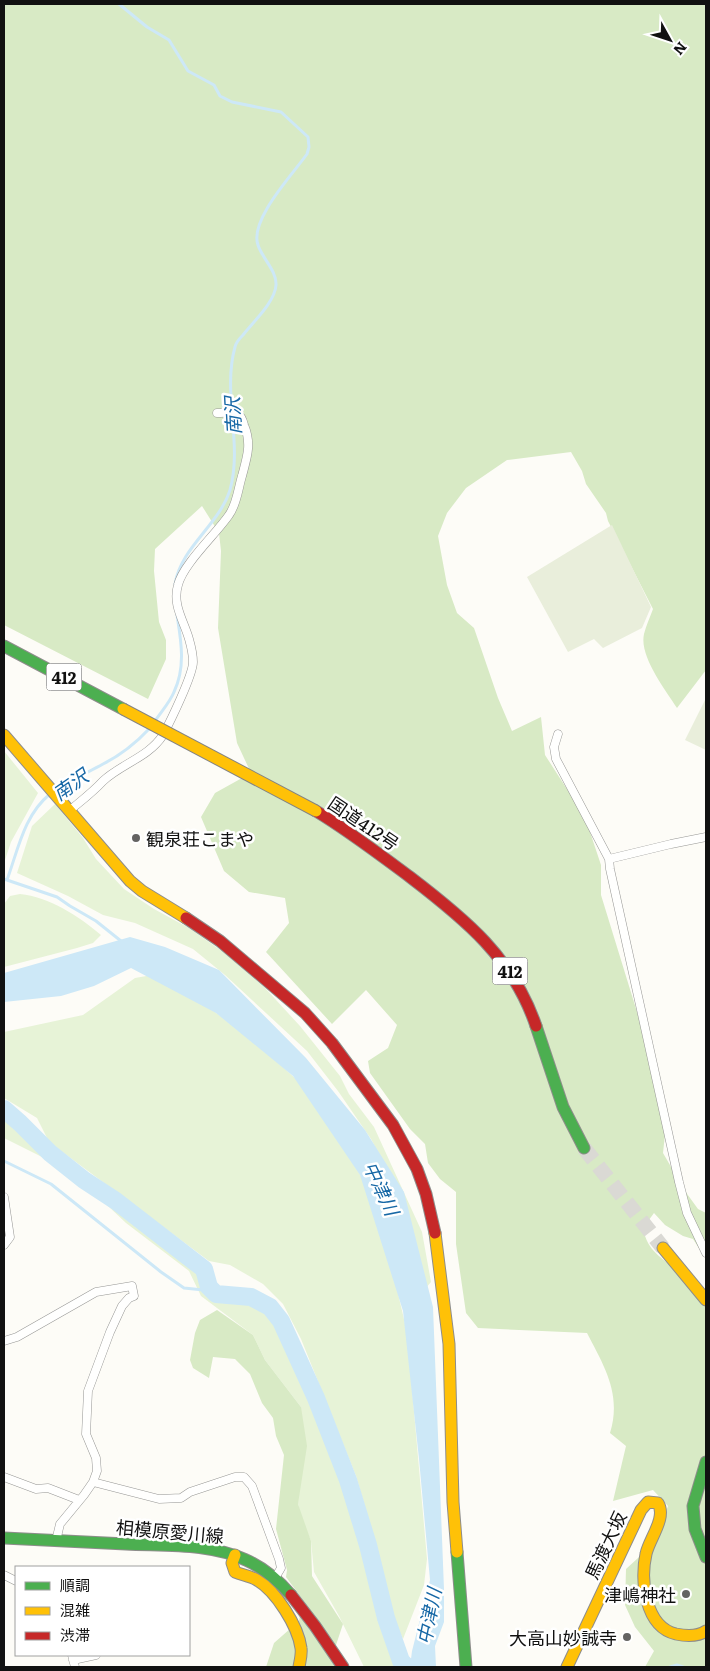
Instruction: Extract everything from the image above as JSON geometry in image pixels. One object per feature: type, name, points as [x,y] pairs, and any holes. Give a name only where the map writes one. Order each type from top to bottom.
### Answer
[{"type":"main road","name":"国道412号","points":[[4,646],[316,811],[367,844],[461,916],[482,936],[508,968],[527,1002],[564,1108],[584,1148]]},
{"type":"main road","points":[[4,735],[130,881],[142,891],[220,941],[305,1013],[323,1033],[384,1112],[410,1156],[426,1194],[435,1234],[450,1344],[453,1502],[466,1667]]},
{"type":"main road","points":[[663,1248],[706,1300]]},
{"type":"main road","points":[[706,1462],[693,1506],[693,1522],[706,1557]]},
{"type":"main road","name":"馬渡大坂","points":[[566,1667],[641,1510],[648,1502],[658,1503],[661,1511],[661,1516],[644,1561],[645,1580],[653,1615],[662,1628],[676,1634],[686,1636],[699,1635],[706,1631]]},
{"type":"main road","name":"相模原愛川線","points":[[4,1538],[187,1547],[235,1556],[258,1565],[275,1578],[294,1599],[343,1667]]},
{"type":"main road","points":[[235,1556],[232,1563],[235,1572],[256,1579],[265,1587],[278,1602],[294,1629],[301,1647],[299,1667]]},
{"type":"street","points":[[66,808],[144,754],[161,737],[186,686],[193,664],[189,640],[177,604],[178,582],[212,535],[230,515],[247,462],[249,446],[247,432],[241,417],[237,414],[217,413]]},
{"type":"street","points":[[558,734],[554,748],[556,759],[609,860],[679,1182],[688,1213],[706,1253]]},
{"type":"street","points":[[609,860],[687,840],[706,838]]},
{"type":"street","points":[[4,1197],[10,1237],[4,1245]]},
{"type":"street","points":[[4,1341],[17,1337],[96,1292],[132,1286],[134,1296],[129,1298],[122,1306],[88,1391],[86,1434],[97,1464],[93,1482],[60,1524],[56,1540]]},
{"type":"street","points":[[93,1482],[159,1498],[181,1498],[190,1492],[238,1476],[244,1478],[252,1486],[279,1558],[281,1568],[275,1578]]},
{"type":"street","points":[[4,1478],[36,1489],[48,1488],[79,1500]]},
{"type":"street","points":[[73,1661],[92,1656]]},
{"type":"green space","points":[[4,4],[706,4],[706,670],[677,708],[654,672],[645,652],[644,634],[653,609],[608,521],[606,513],[586,484],[582,471],[571,452],[507,460],[466,488],[447,513],[438,536],[447,585],[457,613],[474,628],[498,698],[512,731],[541,717],[545,755],[585,817],[601,865],[601,895],[661,1090],[667,1116],[663,1153],[685,1191],[698,1209],[706,1213],[706,1259],[693,1239],[683,1236],[665,1225],[654,1213],[643,1228],[648,1244],[679,1274],[705,1305],[706,1310],[706,1667],[645,1667],[654,1651],[635,1627],[625,1605],[626,1569],[650,1547],[660,1529],[668,1506],[653,1490],[613,1501],[626,1446],[610,1433],[614,1406],[612,1393],[605,1369],[587,1333],[478,1328],[466,1313],[456,1244],[456,1192],[440,1179],[428,1163],[425,1144],[410,1129],[370,1073],[368,1061],[388,1048],[397,1025],[366,990],[332,1024],[266,952],[289,923],[285,898],[249,892],[224,871],[201,817],[215,793],[251,773],[237,743],[218,628],[221,551],[219,533],[202,506],[155,549],[154,571],[159,622],[166,640],[166,659],[148,699],[4,625]]},
{"type":"green space","points":[[612,525],[651,607],[642,628],[603,648],[594,639],[568,652],[527,577]]},
{"type":"green space","points":[[706,698],[706,750],[685,740]]},
{"type":"green space","points":[[4,751],[38,793],[11,842],[4,863]]},
{"type":"green space","points":[[55,804],[83,838],[96,859],[124,889],[154,909],[189,928],[223,952],[265,988],[300,1026],[340,1076],[349,1094],[374,1127],[422,1232],[431,1282],[425,1289],[386,1168],[371,1139],[338,1091],[307,1051],[225,975],[193,949],[135,923],[103,915],[68,896],[17,873],[32,826]]},
{"type":"green space","points":[[20,894],[42,899],[63,908],[101,935],[93,943],[4,967],[4,904],[10,896]]},
{"type":"green space","points":[[152,975],[198,1000],[250,1037],[296,1079],[336,1130],[378,1208],[407,1332],[427,1559],[424,1585],[403,1639],[389,1610],[371,1527],[356,1476],[301,1339],[283,1304],[263,1284],[230,1265],[209,1261],[49,1142],[37,1118],[4,1098],[4,1032],[83,1015],[135,978]]},
{"type":"green space","points":[[4,1114],[60,1166],[4,1138]]},
{"type":"green space","points":[[110,1202],[193,1266],[200,1278],[205,1295],[225,1301],[260,1307],[288,1343],[340,1468],[360,1530],[381,1612],[401,1667],[364,1667],[339,1616],[314,1572],[311,1541],[302,1520],[298,1504],[301,1407],[265,1360],[253,1335],[201,1296],[189,1271],[126,1223],[107,1205]]},
{"type":"green space","points":[[217,1310],[253,1335],[265,1360],[301,1407],[307,1446],[298,1504],[311,1541],[312,1576],[343,1624],[331,1660],[336,1667],[266,1667],[274,1643],[299,1621],[303,1600],[286,1577],[287,1570],[276,1529],[284,1455],[276,1436],[273,1418],[262,1403],[250,1374],[235,1359],[213,1357],[209,1378],[193,1368],[190,1360],[195,1333],[200,1320]]},
{"type":"water","name":"中津川","points":[[130,937],[165,947],[219,970],[306,1058],[365,1130],[404,1192],[433,1307],[444,1589],[444,1622],[435,1646],[436,1667],[410,1667],[412,1651],[430,1580],[419,1459],[403,1311],[360,1175],[293,1076],[216,1013],[131,968],[94,986],[61,996],[4,1002],[4,973]]},
{"type":"waterway","name":"南沢","points":[[119,4],[147,27],[169,40],[188,71],[214,85],[220,96],[232,102],[281,112],[308,137],[309,147],[307,154],[266,210],[257,235],[258,245],[272,270],[276,285],[268,305],[238,340],[235,347],[231,383],[234,454],[230,490],[218,514],[192,547],[179,571],[175,584]]},
{"type":"waterway","name":"南沢","points":[[155,721],[168,703],[178,683],[182,654],[177,615]]},
{"type":"waterway","name":"南沢","points":[[55,791],[116,757],[134,744],[150,728]]},
{"type":"waterway","name":"南沢","points":[[7,880],[28,823],[41,802],[50,794]]},
{"type":"waterway","points":[[4,879],[57,897],[96,921],[121,941]]},
{"type":"waterway","points":[[4,1109],[50,1153],[204,1269],[209,1287],[216,1294],[251,1297],[270,1307],[281,1321],[316,1398],[348,1480],[368,1545],[386,1618],[401,1661],[407,1667]]},
{"type":"waterway","points":[[4,1161],[51,1184],[161,1272],[184,1288],[213,1291]]},
{"type":"waterway","points":[[670,1667],[677,1665],[683,1667]]},
{"type":"tunnel","points":[[584,1148],[663,1248]]},
{"type":"traffic: fast","points":[[4,646],[123,709]]},
{"type":"traffic: fast","points":[[536,1026],[563,1107],[584,1148]]},
{"type":"traffic: fast","points":[[706,1462],[693,1506],[695,1529],[706,1557]]},
{"type":"traffic: fast","points":[[4,1538],[172,1545],[218,1551],[246,1560],[259,1567],[276,1579],[291,1595]]},
{"type":"traffic: fast","points":[[457,1552],[466,1667]]},
{"type":"traffic: slow","points":[[123,709],[316,811]]},
{"type":"traffic: slow","points":[[4,735],[130,881],[142,891],[186,918]]},
{"type":"traffic: slow","points":[[435,1233],[449,1344],[453,1502],[457,1552]]},
{"type":"traffic: slow","points":[[663,1248],[706,1300]]},
{"type":"traffic: slow","points":[[567,1667],[641,1510],[648,1502],[658,1503],[660,1509],[659,1522],[648,1548],[644,1565],[645,1589],[651,1612],[657,1622],[666,1630],[676,1634],[691,1635],[706,1631]]},
{"type":"traffic: slow","points":[[235,1555],[232,1563],[235,1572],[264,1585],[291,1620],[301,1648],[299,1667]]},
{"type":"traffic: jam","points":[[316,811],[410,877],[450,908],[468,925],[501,960],[526,1002],[536,1026]]},
{"type":"traffic: jam","points":[[186,918],[220,941],[305,1013],[332,1043],[393,1125],[417,1169],[426,1194],[435,1233]]},
{"type":"traffic: jam","points":[[291,1595],[343,1667]]},
{"type":"place","name":"観泉荘こまや","points":[[136,838]]},
{"type":"place","name":"津嶋神社","points":[[686,1594]]},
{"type":"place","name":"大高山妙誠寺","points":[[627,1637]]}]
